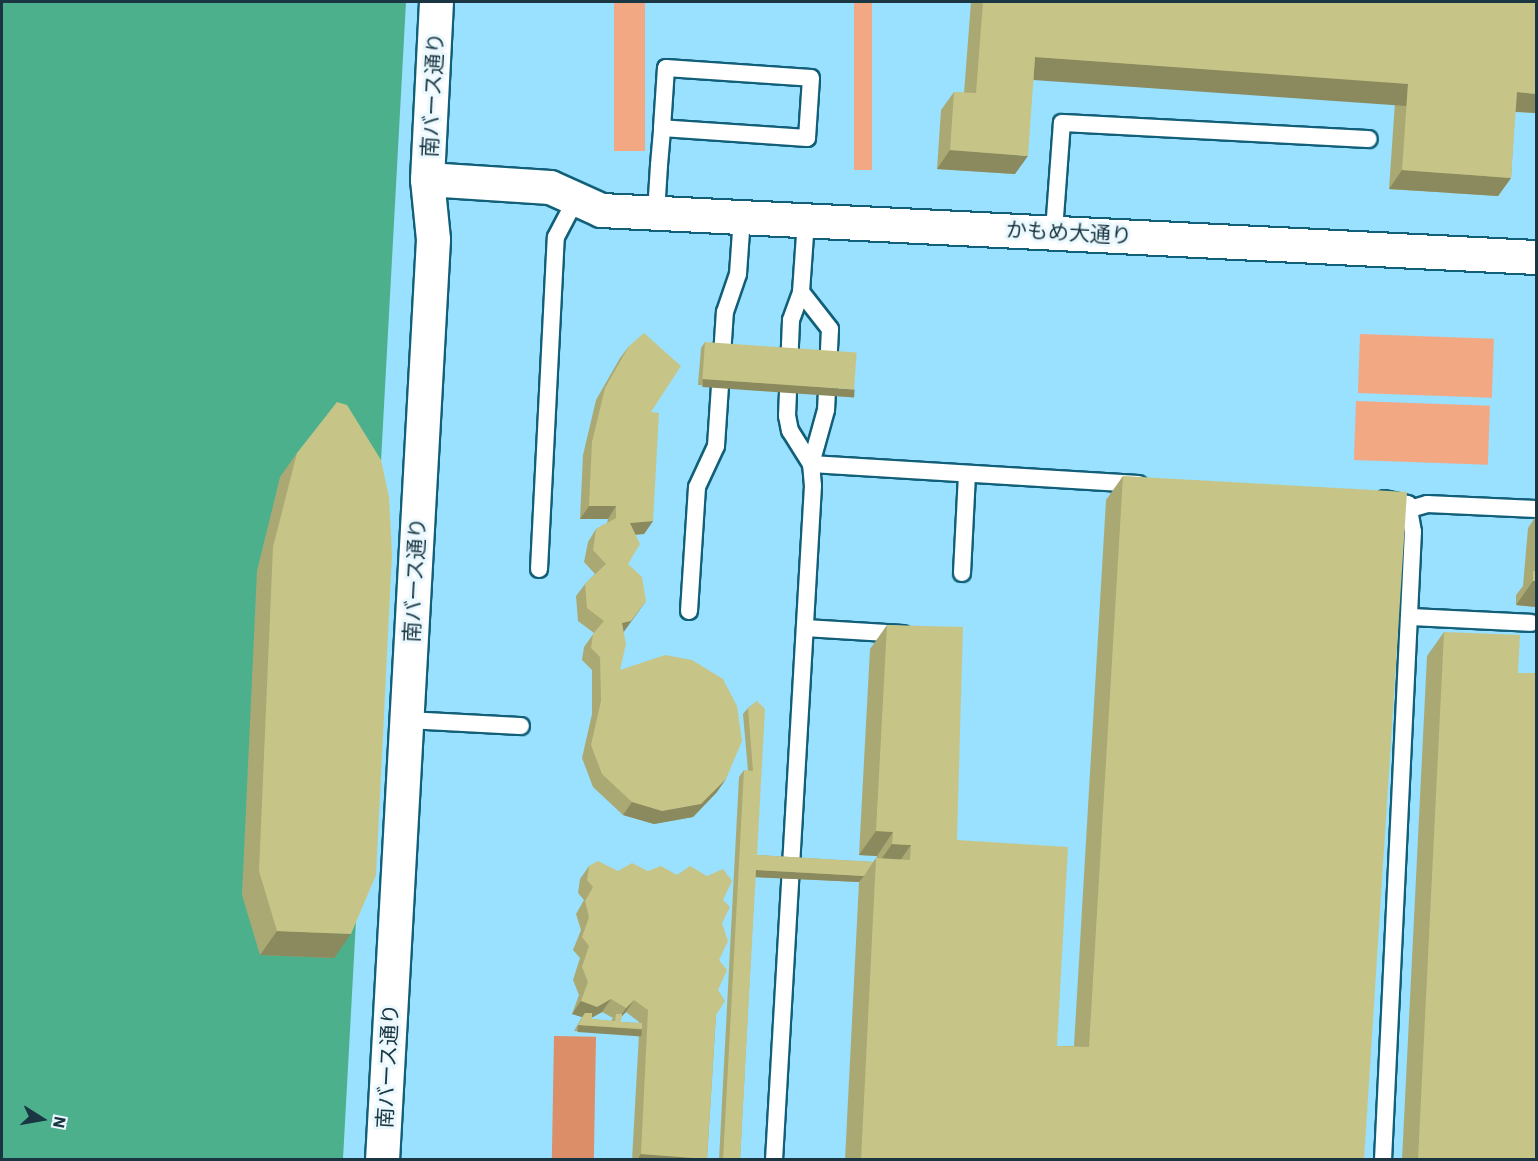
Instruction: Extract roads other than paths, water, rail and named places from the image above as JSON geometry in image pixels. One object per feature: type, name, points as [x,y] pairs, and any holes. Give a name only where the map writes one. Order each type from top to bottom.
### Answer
[{"type":"street","name":"南バース通り","points":[[382,1160],[433,238],[427,179],[436,2]]},
{"type":"street","points":[[427,179],[550,187],[588,205]]},
{"type":"street","name":"かもめ大通り","points":[[588,205],[656,213],[1054,231],[1536,257]]},
{"type":"lane","points":[[656,213],[666,69],[811,78],[807,138],[662,128]]},
{"type":"lane","points":[[1054,231],[1062,123],[1369,139]]},
{"type":"lane","points":[[539,569],[556,237],[588,205]]},
{"type":"lane","points":[[689,611],[698,487],[716,446],[726,312],[738,274],[742,217]]},
{"type":"lane","points":[[806,220],[801,292],[791,320],[787,416],[790,431],[811,464]]},
{"type":"lane","points":[[774,1160],[805,628],[811,464],[826,410],[830,329],[801,292]]},
{"type":"lane","points":[[811,464],[1154,485]]},
{"type":"lane","points":[[962,573],[968,474]]},
{"type":"lane","points":[[1362,498],[1396,500],[1410,509]]},
{"type":"lane","points":[[1410,509],[1426,504],[1536,509]]},
{"type":"lane","points":[[1383,1160],[1409,618],[1410,509]]},
{"type":"lane","points":[[1409,618],[1531,623]]},
{"type":"lane","points":[[805,628],[914,635]]},
{"type":"lane","points":[[406,720],[521,726]]}]
